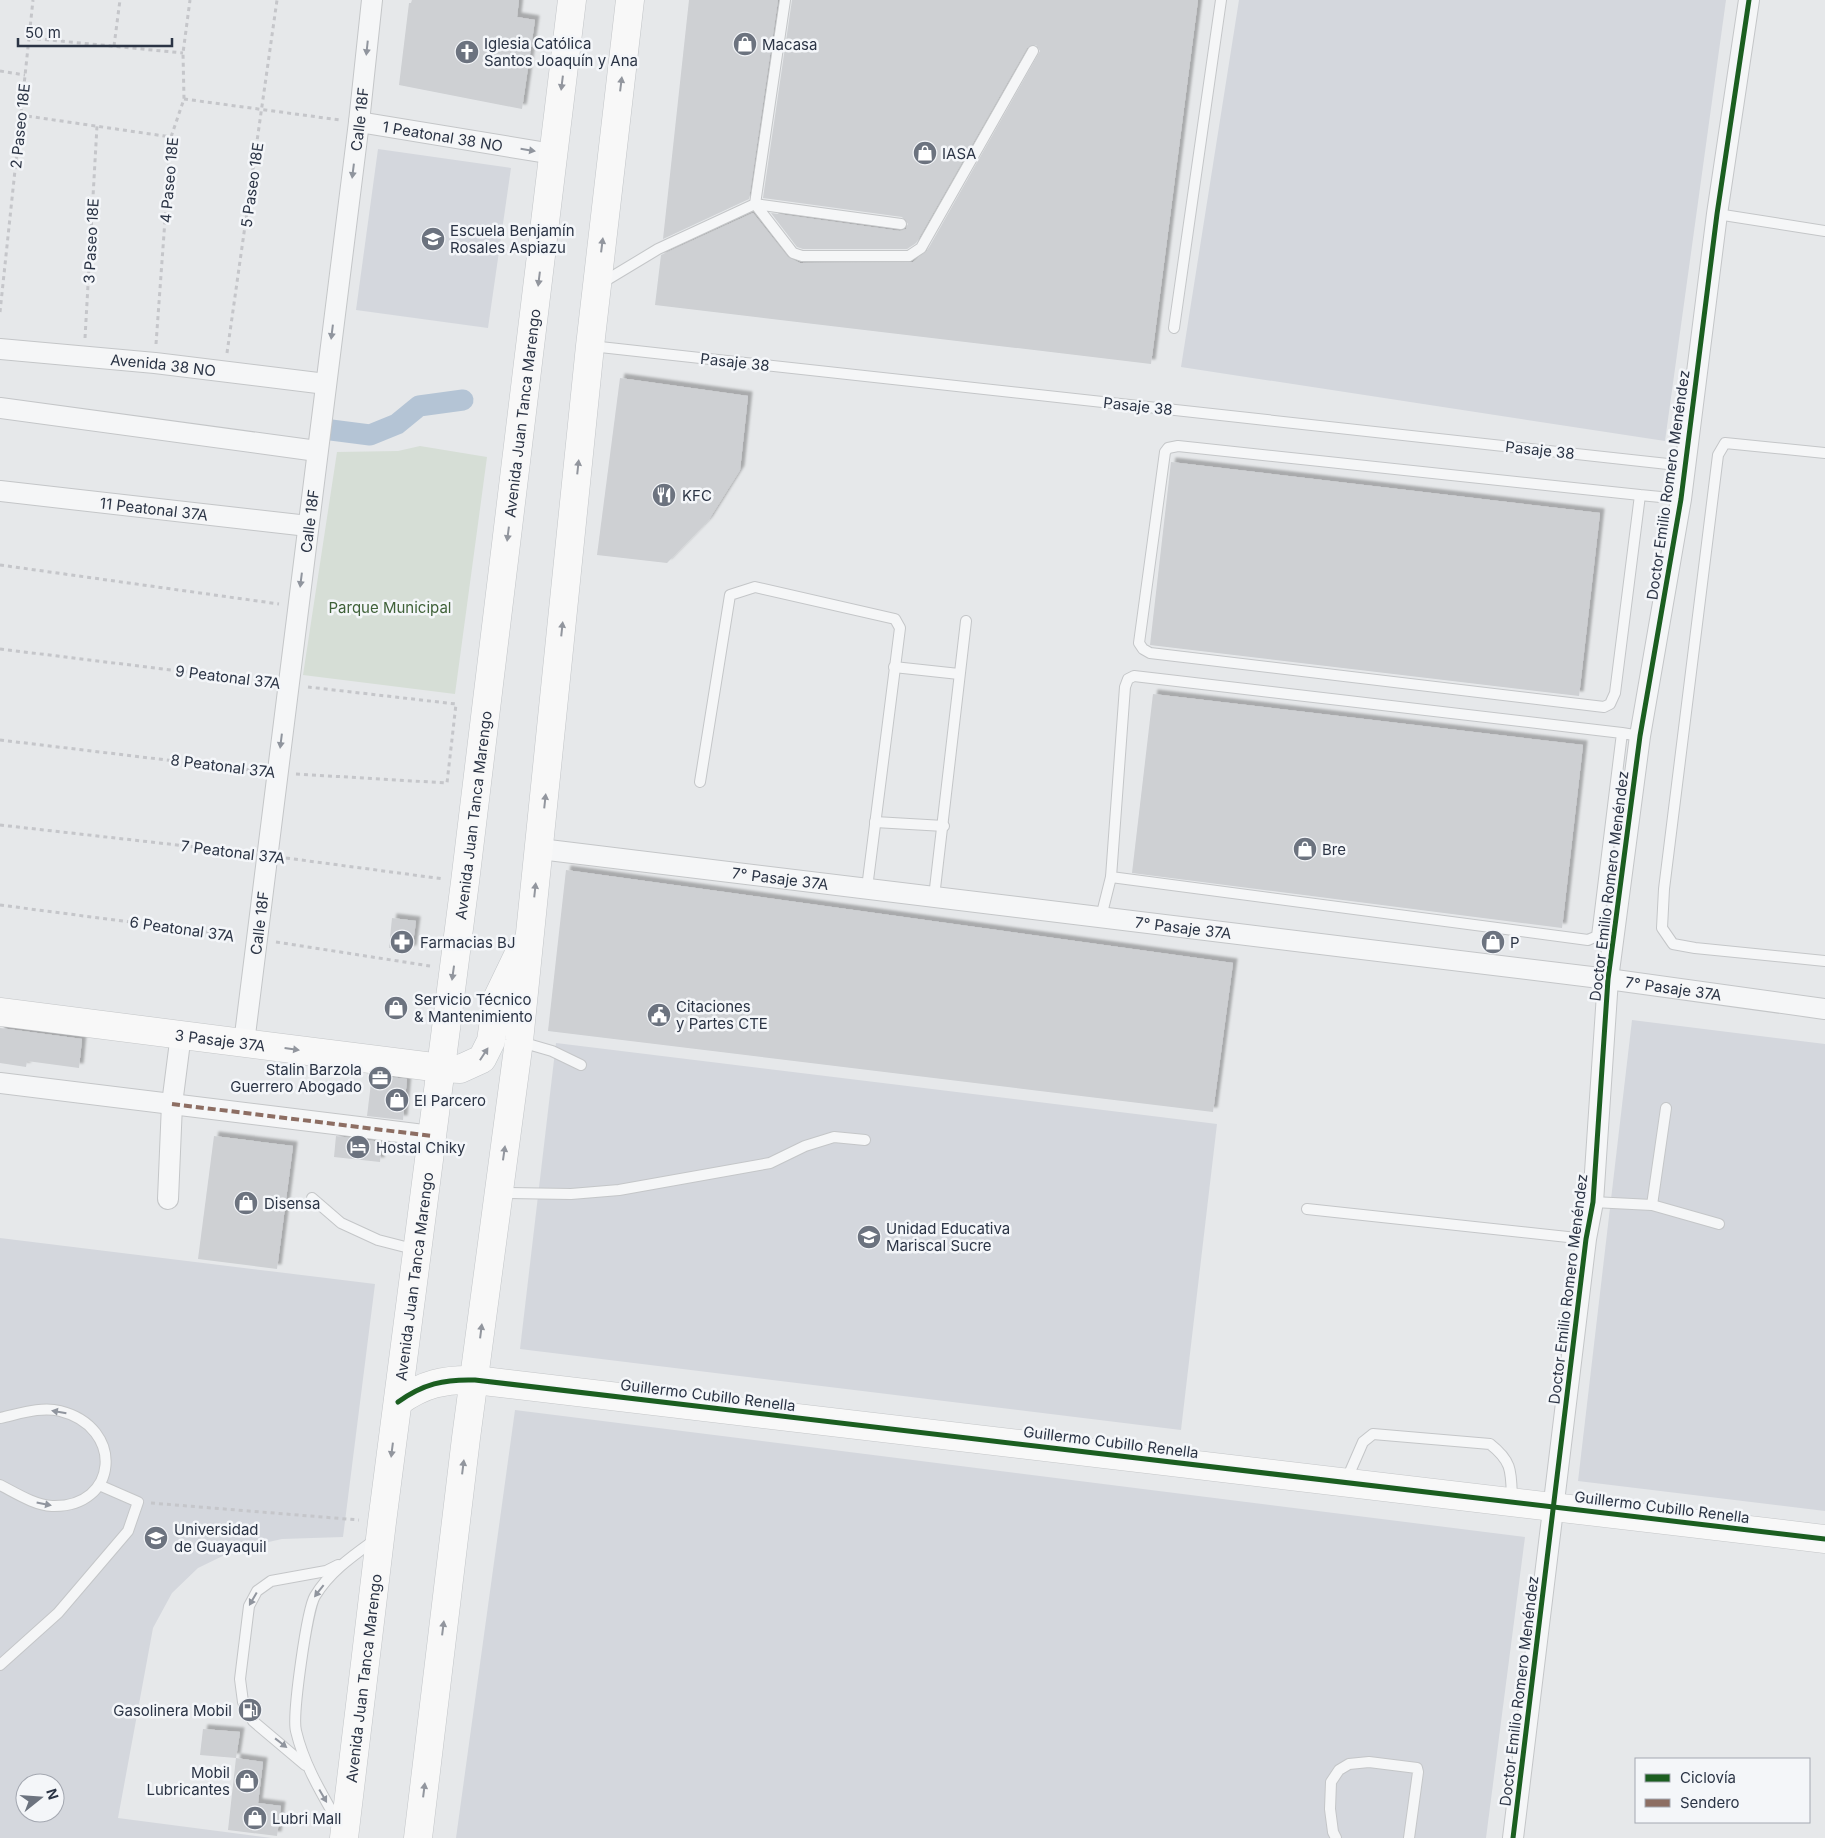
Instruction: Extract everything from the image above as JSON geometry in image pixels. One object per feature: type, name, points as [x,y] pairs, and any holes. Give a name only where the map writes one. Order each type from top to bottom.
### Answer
[{"type":"main road","name":"Avenida Juan Tanca Marengo","points":[[344,1836],[465,882],[572,0]]},
{"type":"main road","points":[[418,1838],[519,1042],[590,346],[630,0]]},
{"type":"main road","name":"3 Pasaje 37A","points":[[0,1012],[460,1069],[482,1059],[491,1041],[497,998],[531,930]]},
{"type":"main road","name":"Guillermo Cubillo Renella","points":[[398,1402],[415,1390],[434,1382],[454,1379],[475,1380],[1825,1539]]},
{"type":"street","name":"Calle 18F","points":[[244,1042],[317,451],[360,122],[372,0]]},
{"type":"street","name":"Doctor Emilio Romero Menéndez","points":[[1514,1838],[1586,1239],[1593,1202],[1608,980],[1631,734],[1682,499],[1717,214],[1749,0]]},
{"type":"street","name":"1 Peatonal 38 NO","points":[[360,122],[553,154]]},
{"type":"street","name":"Avenida 38 NO","points":[[0,349],[225,370],[326,384]]},
{"type":"street","points":[[0,408],[317,451]]},
{"type":"street","name":"11 Peatonal 37A","points":[[0,491],[308,526]]},
{"type":"street","name":"7° Pasaje 37A","points":[[540,850],[867,888],[1608,980],[1825,1009]]},
{"type":"street","points":[[168,1199],[172,1104],[181,1034]]},
{"type":"street","points":[[0,1083],[432,1136]]},
{"type":"lane","points":[[785,0],[755,204],[793,253],[802,256],[909,256],[921,248],[1033,51]]},
{"type":"lane","points":[[1174,328],[1221,0]]},
{"type":"lane","points":[[597,286],[658,249],[755,204],[901,224]]},
{"type":"lane","points":[[1717,214],[1825,231]]},
{"type":"lane","name":"Pasaje 38","points":[[590,346],[1686,466]]},
{"type":"lane","points":[[1825,453],[1725,444],[1718,456],[1662,918],[1662,928],[1672,944],[1825,961]]},
{"type":"lane","points":[[1640,494],[1615,693],[1610,704],[1604,707],[1150,653],[1143,650],[1139,643],[1165,452],[1168,448],[1178,446],[1640,494],[1682,499]]},
{"type":"lane","points":[[700,782],[730,594],[755,586],[895,619],[900,628],[867,888]]},
{"type":"lane","points":[[934,897],[944,826],[966,621]]},
{"type":"lane","points":[[894,667],[959,674]]},
{"type":"lane","points":[[1101,918],[1111,877],[1125,687],[1128,679],[1134,676],[1631,734],[1597,936],[1588,940],[1111,877]]},
{"type":"lane","points":[[875,822],[944,826]]},
{"type":"lane","points":[[519,1042],[552,1051],[581,1064]]},
{"type":"lane","points":[[1652,1205],[1666,1108]]},
{"type":"lane","points":[[499,1193],[571,1194],[619,1190],[770,1164],[805,1146],[834,1137],[865,1140]]},
{"type":"lane","points":[[312,1198],[341,1223],[378,1240],[418,1251]]},
{"type":"lane","points":[[1593,1202],[1652,1205],[1719,1224]]},
{"type":"lane","points":[[1307,1208],[1586,1239]]},
{"type":"lane","points":[[0,1418],[35,1411],[59,1411],[83,1419],[98,1434],[106,1451],[105,1469],[99,1485],[85,1499],[72,1504],[51,1506],[33,1502],[0,1484]]},
{"type":"lane","points":[[1346,1482],[1364,1442],[1373,1434],[1490,1444],[1505,1456],[1511,1471],[1512,1501]]},
{"type":"lane","points":[[0,1665],[58,1612],[128,1531],[138,1502],[99,1485]]},
{"type":"lane","points":[[310,1774],[296,1732],[294,1712],[314,1598],[343,1562],[382,1528]]},
{"type":"lane","points":[[343,1562],[326,1571],[272,1581],[257,1591],[249,1606],[240,1680],[243,1702],[253,1720],[297,1756],[310,1774],[344,1836]]},
{"type":"lane","points":[[1336,1838],[1333,1832],[1330,1809],[1331,1782],[1339,1770],[1349,1764],[1369,1762],[1417,1768],[1409,1838]]},
{"type":"path","points":[[114,46],[120,0]]},
{"type":"path","points":[[29,38],[183,53]]},
{"type":"path","points":[[0,71],[25,75]]},
{"type":"path","points":[[184,99],[360,122]]},
{"type":"path","points":[[20,114],[171,137]]},
{"type":"path","points":[[0,565],[298,606]]},
{"type":"path","points":[[169,1504],[382,1528]]},
{"type":"shaded area","points":[[1239,0],[1726,0],[1665,441],[1181,367]]},
{"type":"shaded area","name":"Escuela Benjamín Rosales Aspiazu","points":[[378,149],[511,168],[488,328],[356,310]]},
{"type":"shaded area","points":[[1632,1020],[1825,1044],[1825,1511],[1578,1481]]},
{"type":"shaded area","name":"Unidad Educativa Mariscal Sucre","points":[[556,1043],[1217,1124],[1181,1430],[520,1349]]},
{"type":"shaded area","name":"Universidad de Guayaquil","points":[[0,1238],[375,1284],[343,1537],[282,1539],[237,1549],[198,1568],[172,1593],[153,1628],[118,1818],[272,1838],[0,1838]]},
{"type":"shaded area","points":[[515,1410],[1525,1537],[1486,1838],[456,1838]]},
{"type":"green space","name":"Parque Municipal","points":[[420,446],[487,457],[455,694],[303,675],[337,452],[398,451]]},
{"type":"building","name":"Iglesia Católica Santos Joaquín y Ana","points":[[412,0],[519,0],[517,17],[535,20],[522,109],[399,85],[409,3]]},
{"type":"building","points":[[689,0],[778,0],[749,199],[663,239]]},
{"type":"building","name":"IASA","points":[[792,0],[1198,0],[1151,364],[655,305],[661,255],[753,213],[788,257],[800,263],[913,262],[927,251],[1040,51],[1036,45],[1027,48],[916,243],[907,249],[803,249],[797,247],[771,213],[900,231],[906,229],[908,224],[902,217],[763,198]]},
{"type":"building","name":"KFC","points":[[620,378],[748,396],[740,470],[708,521],[667,563],[597,555]]},
{"type":"building","points":[[1171,462],[1600,513],[1579,696],[1150,645]]},
{"type":"building","points":[[1153,694],[1583,745],[1562,928],[1132,873]]},
{"type":"building","points":[[566,870],[1233,963],[1213,1112],[548,1031]]},
{"type":"building","points":[[392,918],[416,921],[412,950],[389,948]]},
{"type":"building","points":[[0,1028],[82,1039],[79,1068],[27,1061],[26,1067],[0,1063]]},
{"type":"building","points":[[372,1075],[407,1079],[403,1120],[367,1116]]},
{"type":"building","name":"Disensa","points":[[214,1136],[293,1146],[277,1269],[198,1259]]},
{"type":"building","name":"Hostal Chiky","points":[[336,1136],[382,1142],[380,1162],[334,1157]]},
{"type":"building","points":[[203,1729],[240,1732],[236,1758],[200,1755]]},
{"type":"building","points":[[236,1758],[263,1762],[258,1803],[281,1806],[277,1836],[228,1830]]},
{"type":"waterway","points":[[331,430],[370,435],[397,424],[419,406],[463,400]]},
{"type":"marked path","points":[[172,1104],[432,1136]]},
{"type":"cycle path","points":[[1513,1838],[1586,1239],[1593,1202],[1608,979],[1640,736],[1681,499],[1717,214],[1749,0]]},
{"type":"cycle path","points":[[398,1402],[416,1391],[434,1384],[453,1380],[475,1380],[1825,1539]]},
{"type":"place","name":"Macasa","points":[[745,44]]},
{"type":"place","name":"Iglesia Católica Santos Joaquín y Ana","points":[[467,52]]},
{"type":"place","name":"IASA","points":[[925,153]]},
{"type":"place","name":"Escuela Benjamín Rosales Aspiazu","points":[[433,239]]},
{"type":"place","name":"KFC","points":[[664,495]]},
{"type":"place","name":"Bre","points":[[1305,849]]},
{"type":"place","name":"Farmacias BJ","points":[[402,942]]},
{"type":"place","name":"P","points":[[1493,942]]},
{"type":"place","name":"Servicio Técnico & Mantenimiento","points":[[396,1008]]},
{"type":"place","name":"Citaciones y Partes CTE","points":[[659,1015]]},
{"type":"place","name":"Stalin Barzola Guerrero Abogado","points":[[380,1078]]},
{"type":"place","name":"El Parcero","points":[[397,1100]]},
{"type":"place","name":"Hostal Chiky","points":[[358,1147]]},
{"type":"place","name":"Disensa","points":[[246,1203]]},
{"type":"place","name":"Unidad Educativa Mariscal Sucre","points":[[869,1237]]},
{"type":"place","name":"Universidad de Guayaquil","points":[[156,1538]]},
{"type":"place","name":"Gasolinera Mobil","points":[[250,1710]]},
{"type":"place","name":"Mobil Lubricantes","points":[[247,1781]]},
{"type":"place","name":"Lubri Mall","points":[[255,1818]]}]
